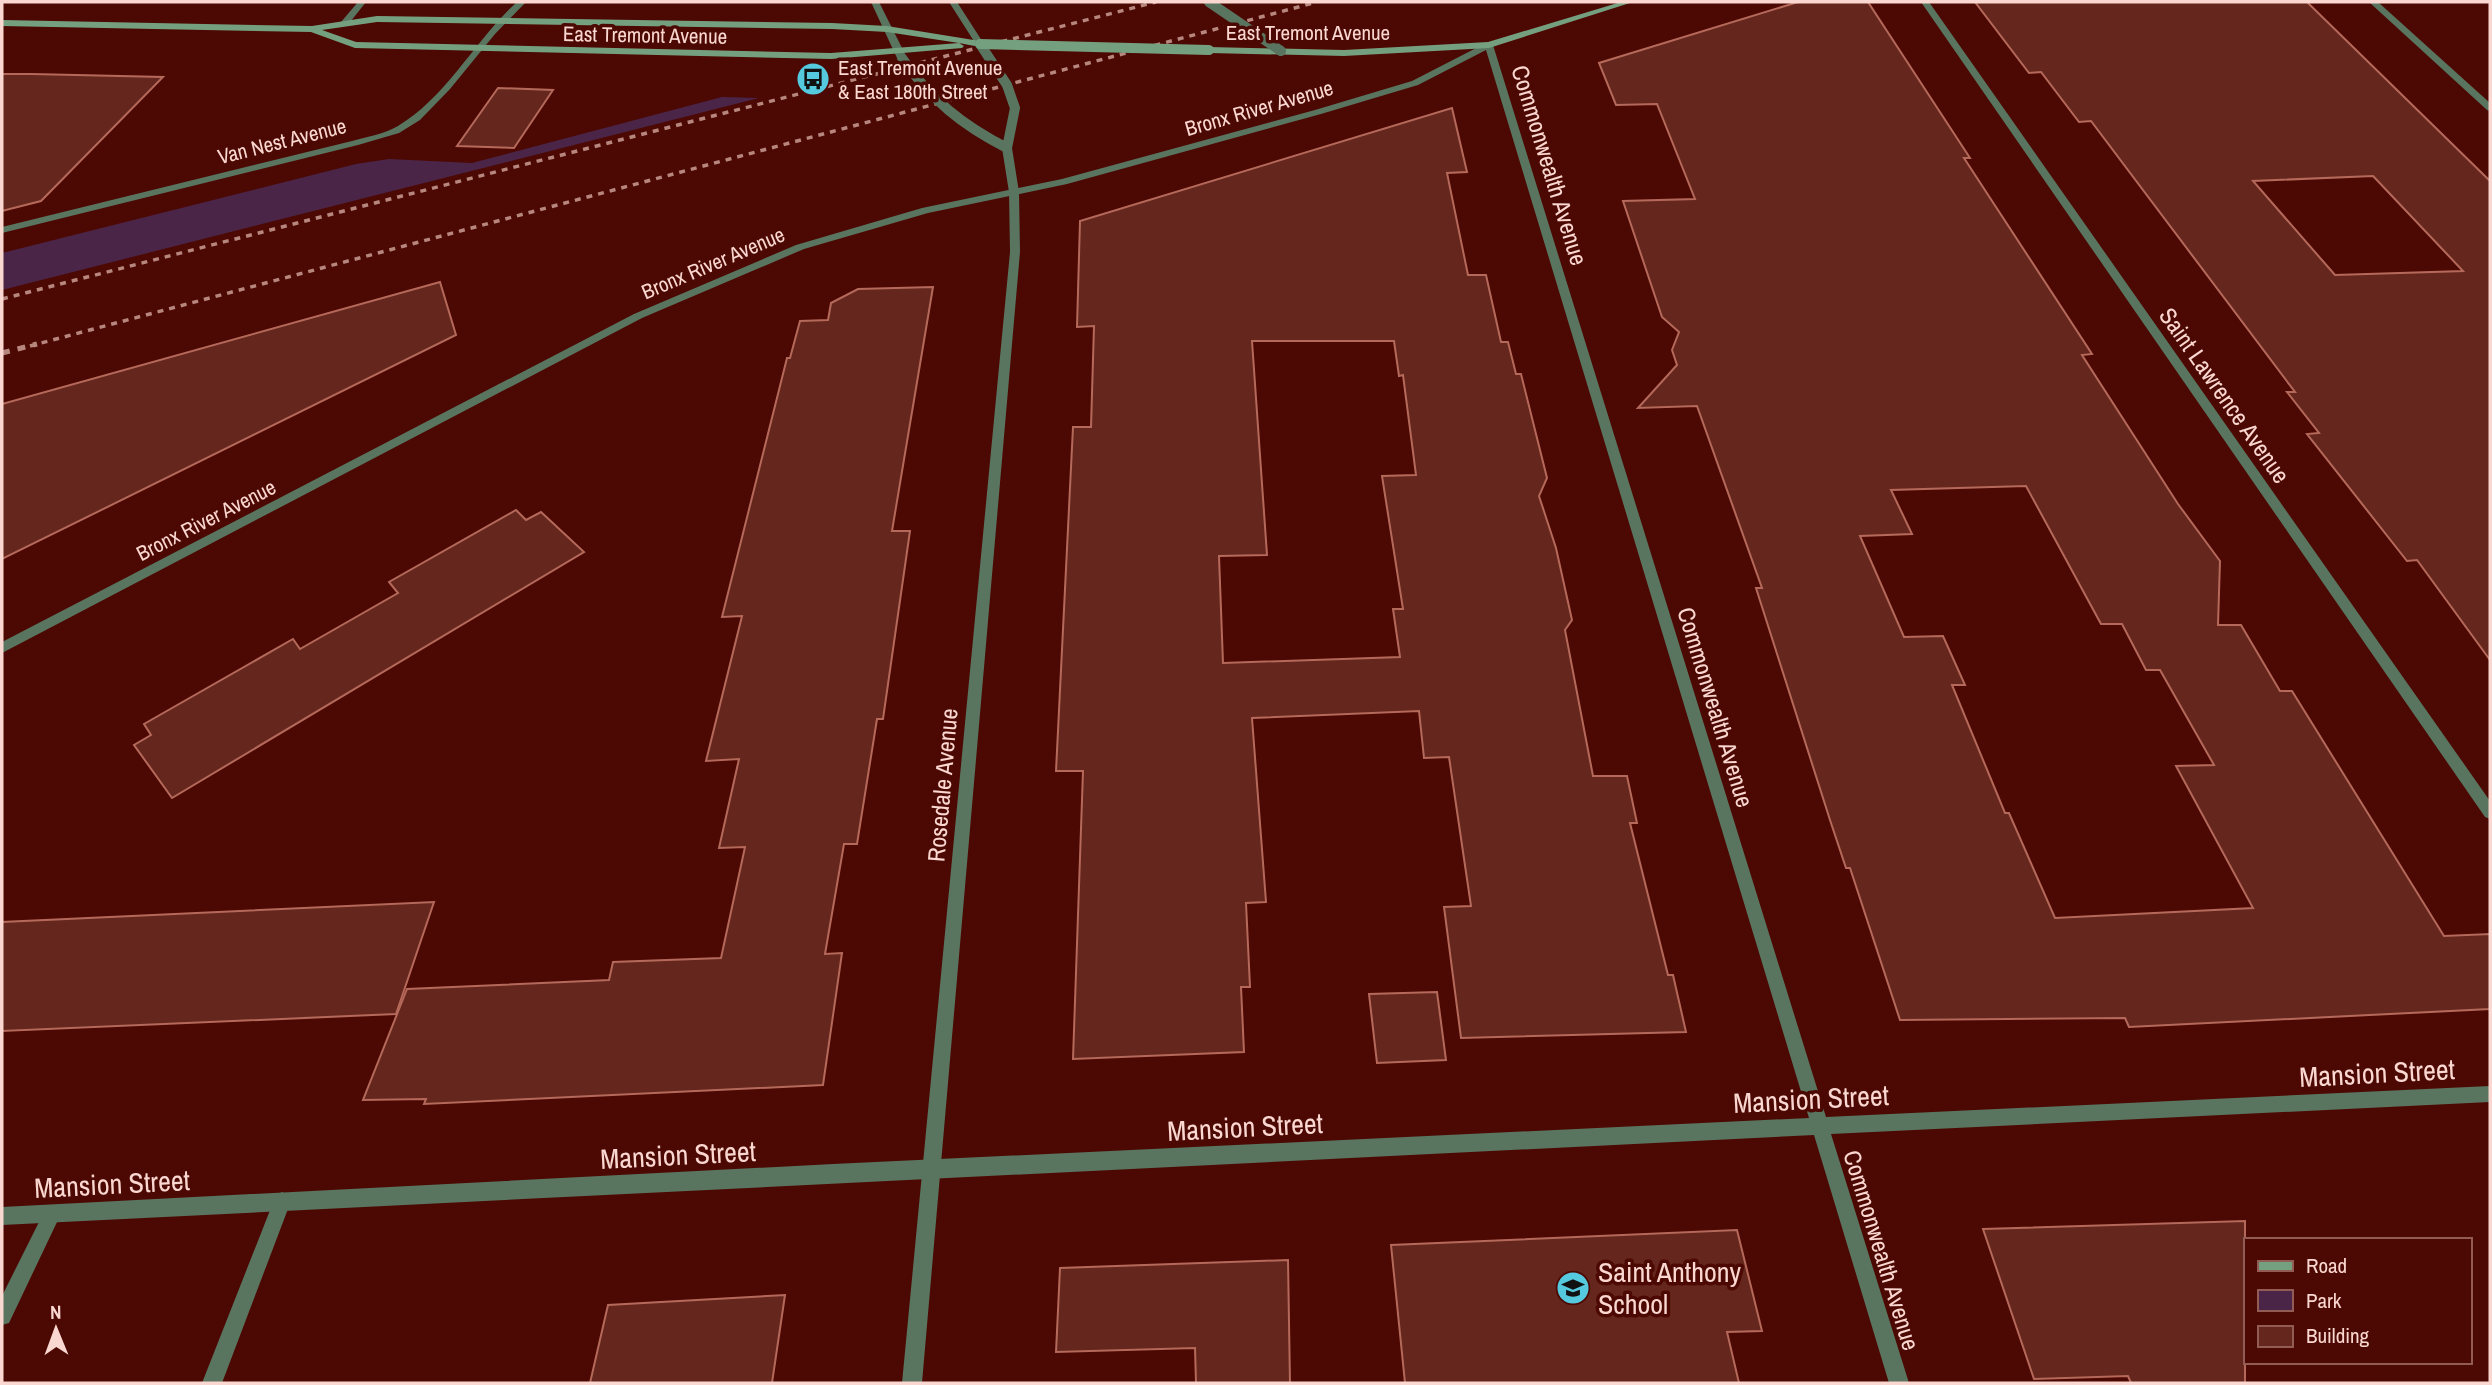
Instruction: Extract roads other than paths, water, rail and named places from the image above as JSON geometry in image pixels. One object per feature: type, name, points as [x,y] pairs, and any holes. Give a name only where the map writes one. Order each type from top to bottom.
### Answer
[{"type":"main road","name":"East Tremont Avenue","points":[[2,23],[313,29],[377,19],[887,29],[952,43],[1345,53],[1489,45],[1629,2]]},
{"type":"main road","name":"East Tremont Avenue","points":[[313,29],[355,46],[831,56],[900,54],[952,43]]},
{"type":"street","points":[[344,24],[362,2]]},
{"type":"street","name":"Van Nest Avenue","points":[[2,230],[384,135],[415,118],[500,22],[522,2]]},
{"type":"street","points":[[875,2],[900,54],[923,89],[956,122],[1007,148],[1015,108],[1007,85],[970,24],[953,2]]},
{"type":"street","points":[[1209,2],[1281,51]]},
{"type":"street","name":"Saint Lawrence Avenue","points":[[1925,2],[2490,813]]},
{"type":"street","points":[[2373,2],[2490,108]]},
{"type":"street","name":"Bronx River Avenue","points":[[2,648],[638,316],[800,247],[926,210],[1063,182],[1235,136],[1415,83],[1489,45]]},
{"type":"street","name":"Commonwealth Avenue","points":[[1489,45],[1899,1383]]},
{"type":"street","name":"Rosedale Avenue","points":[[912,1383],[1015,252],[1014,192],[1007,148]]},
{"type":"street","name":"Mansion Street","points":[[2,1216],[930,1168],[2490,1094]]},
{"type":"street","points":[[212,1383],[282,1201]]},
{"type":"street","points":[[2,1316],[52,1214]]},
{"type":"railway","points":[[2,299],[1156,2]]},
{"type":"railway","points":[[30,346],[1317,2]]},
{"type":"railway","points":[[2,353],[37,344]]},
{"type":"place","name":"East Tremont Avenue & East 180th Street","points":[[813,79]]},
{"type":"place","name":"Saint Anthony School","points":[[1573,1288]]}]
